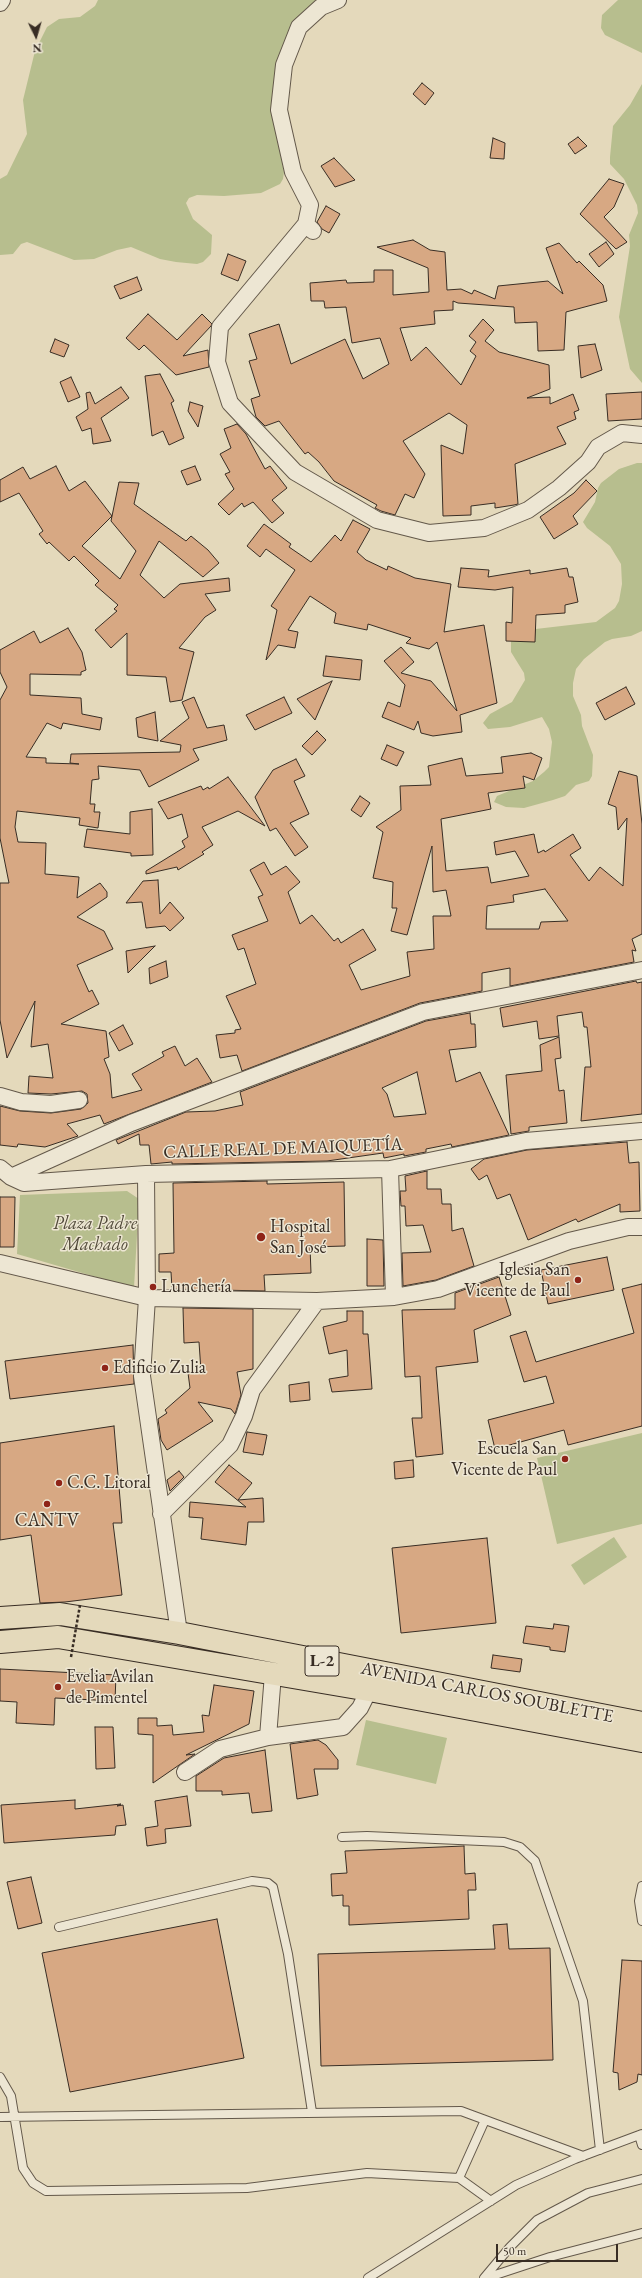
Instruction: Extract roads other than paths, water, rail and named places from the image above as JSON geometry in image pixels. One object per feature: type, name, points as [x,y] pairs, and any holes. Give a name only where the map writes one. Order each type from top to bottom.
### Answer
[{"type":"main road","name":"AVENIDA CARLOS SOUBLETTE","points":[[0,1618],[60,1614],[179,1633],[642,1723]]},
{"type":"main road","name":"AVENIDA CARLOS SOUBLETTE","points":[[0,1642],[58,1637],[369,1690],[642,1741]]},
{"type":"street","points":[[338,0],[321,7],[299,27],[284,65],[279,110],[293,172],[310,205],[310,228],[220,327],[217,362],[230,403],[295,472],[377,520],[430,533],[484,528],[528,510],[553,493],[588,462],[598,447],[622,433],[642,435]]},
{"type":"street","points":[[6,1173],[131,1123],[423,1012],[642,970]]},
{"type":"street","points":[[0,1096],[21,1102],[51,1104],[79,1100]]},
{"type":"street","name":"CALLE REAL DE MAIQUETÍA","points":[[6,1173],[24,1183],[146,1174],[390,1169],[526,1141],[642,1131]]},
{"type":"street","points":[[390,1169],[394,1297]]},
{"type":"street","points":[[146,1174],[148,1298],[142,1376],[179,1633]]},
{"type":"street","points":[[0,1263],[148,1298],[317,1301],[394,1297],[438,1289],[569,1241],[628,1227],[642,1227]]},
{"type":"street","points":[[161,1514],[230,1445],[244,1416],[252,1390],[317,1301]]},
{"type":"street","points":[[268,1736],[274,1674]]},
{"type":"street","points":[[185,1772],[220,1749],[268,1736],[343,1727],[360,1708],[369,1690]]},
{"type":"lane","points":[[342,1837],[367,1836],[504,1842],[520,1847],[536,1861],[583,2002],[600,2150]]},
{"type":"lane","points":[[59,1927],[252,1881],[268,1882],[273,1888],[288,1954],[312,2112]]},
{"type":"lane","points":[[642,1886],[639,1900],[642,1921]]},
{"type":"lane","points":[[0,2077],[11,2096],[23,2168],[33,2183],[46,2191],[247,2188],[367,2173],[459,2178],[491,2201]]},
{"type":"lane","points":[[0,2117],[461,2111],[583,2156]]},
{"type":"lane","points":[[459,2178],[485,2120]]},
{"type":"lane","points":[[368,2278],[516,2185],[583,2156],[641,2135],[642,2145]]},
{"type":"lane","points":[[485,2278],[510,2247],[537,2220],[588,2193],[642,2179]]},
{"type":"lane","points":[[485,2278],[550,2257],[642,2233]]},
{"type":"place","name":"Hospital San José","points":[[261,1237]]},
{"type":"place","name":"Iglesia San Vicente de Paul","points":[[578,1280]]},
{"type":"place","name":"Lunchería","points":[[153,1287]]},
{"type":"place","name":"Edificio Zulia","points":[[105,1368]]},
{"type":"place","name":"Escuela San Vicente de Paul","points":[[565,1459]]},
{"type":"place","name":"C.C. Litoral","points":[[59,1483]]},
{"type":"place","name":"CANTV","points":[[47,1504]]},
{"type":"place","name":"Evelia Avilan de Pimentel","points":[[58,1687]]},
{"type":"park label","name":"Plaza Padre Machado","points":[[95,1234]]}]
